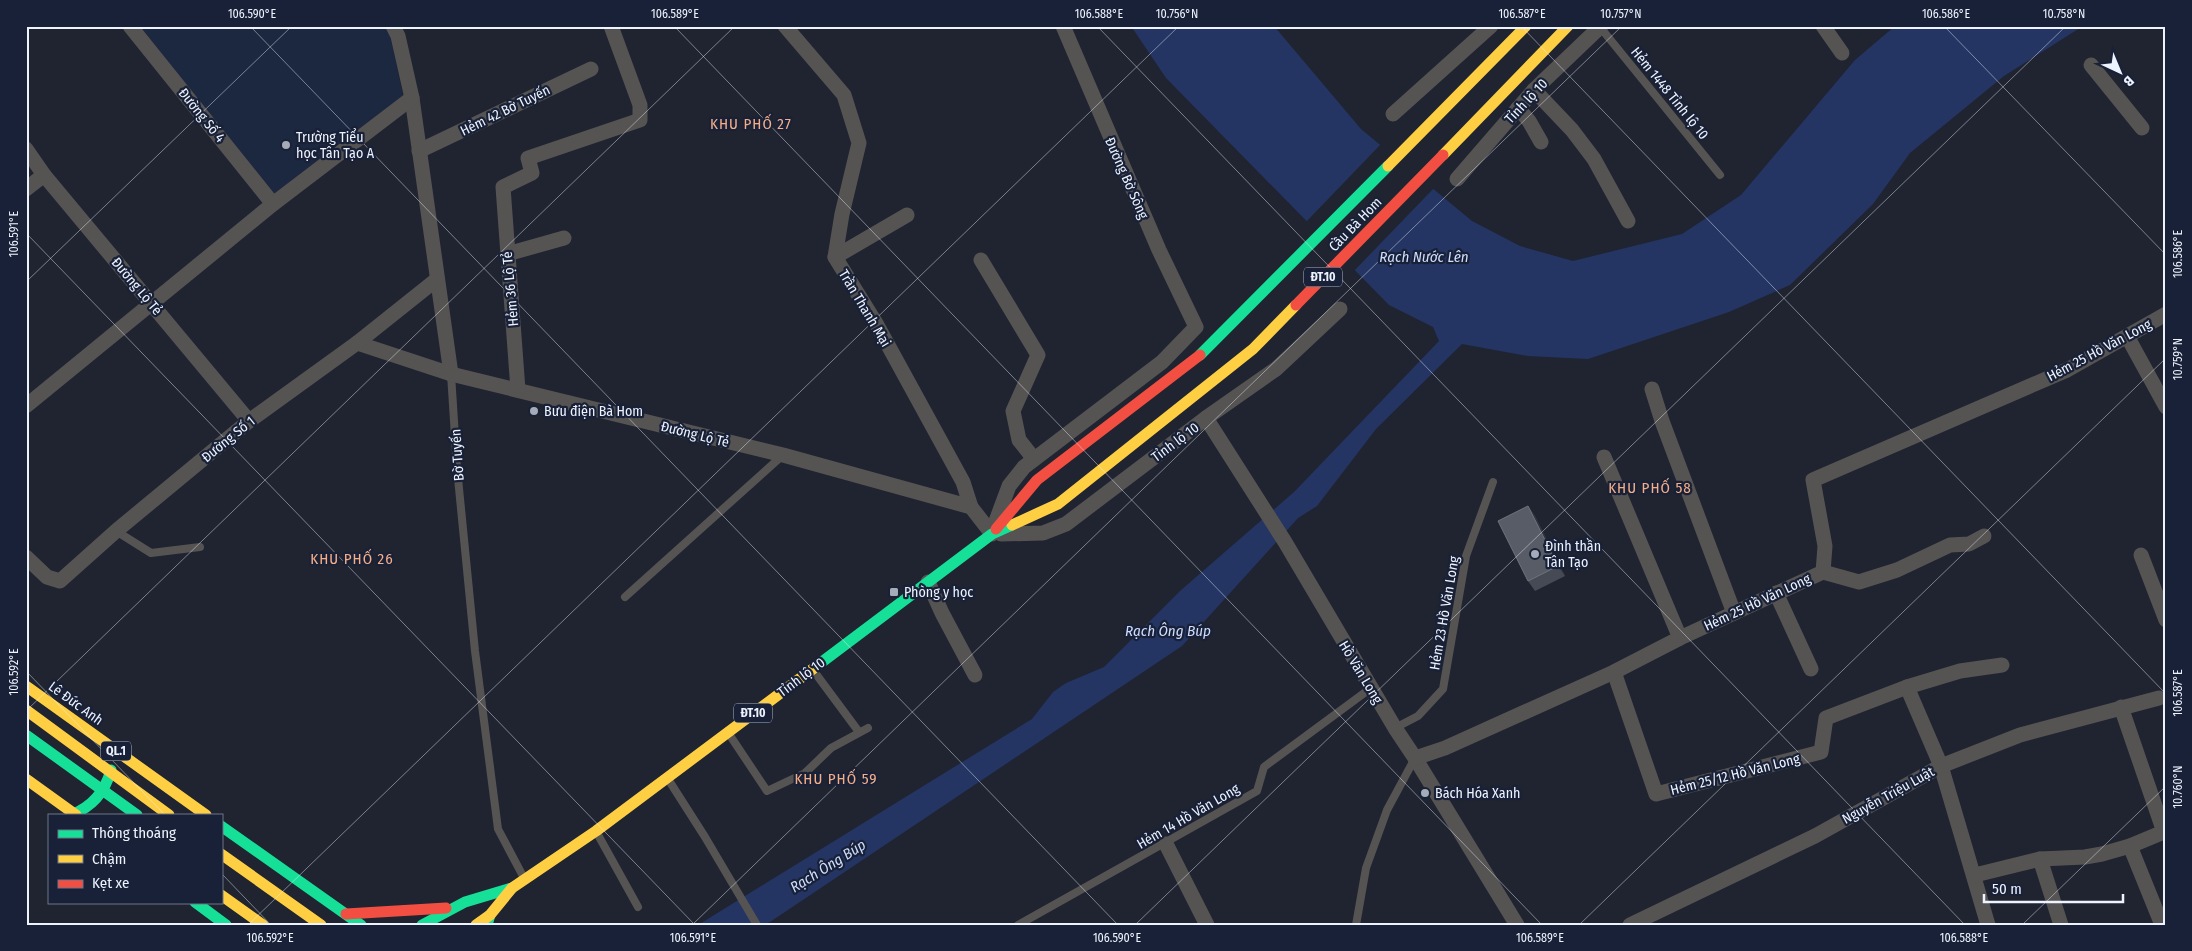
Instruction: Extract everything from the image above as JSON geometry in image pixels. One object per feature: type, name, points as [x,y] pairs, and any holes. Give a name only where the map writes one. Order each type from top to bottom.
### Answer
[{"type":"main road","name":"Cầu Bà Hom","points":[[1037,480],[1171,379],[1211,346],[1526,26]]},
{"type":"main road","name":"Cầu Bà Hom","points":[[1058,504],[1253,349],[1568,26]]},
{"type":"main road","name":"Tỉnh lộ 10","points":[[992,534],[1037,480]]},
{"type":"main road","name":"Tỉnh lộ 10","points":[[476,925],[488,920],[512,888],[596,831],[992,534],[1058,504]]},
{"type":"main road","name":"Lê Đức Anh","points":[[26,686],[205,814]]},
{"type":"main road","name":"QL.1","points":[[26,710],[168,814]]},
{"type":"main road","points":[[26,735],[136,814]]},
{"type":"main road","points":[[74,814],[89,806],[105,788],[110,777],[112,748]]},
{"type":"main road","points":[[26,779],[75,814]]},
{"type":"main road","points":[[80,792],[103,809]]},
{"type":"main road","points":[[26,793],[56,814]]},
{"type":"main road","points":[[222,827],[361,925]]},
{"type":"main road","points":[[191,905],[205,922],[230,909],[245,893],[252,880],[255,849]]},
{"type":"main road","points":[[222,855],[321,925]]},
{"type":"main road","name":"Tỉnh lộ 10","points":[[422,925],[446,908],[478,896],[512,888]]},
{"type":"main road","points":[[222,895],[263,925]]},
{"type":"main road","points":[[191,905],[226,925]]},
{"type":"main road","points":[[346,914],[446,908]]},
{"type":"street","name":"Đường Số 4","points":[[130,26],[273,204]]},
{"type":"street","name":"Bờ Tuyến","points":[[393,26],[398,36],[412,98],[436,280],[451,374]]},
{"type":"street","name":"Hẻm 36 Lộ Tẻ","points":[[518,390],[503,187],[532,173],[528,158],[640,120],[640,105],[611,26]]},
{"type":"street","name":"Trần Thanh Mại","points":[[785,26],[844,95],[859,143],[842,214],[835,257],[877,325],[963,482],[971,507]]},
{"type":"street","name":"Đường Bờ Sông","points":[[1034,459],[1162,362],[1196,327],[1159,250],[1063,26]]},
{"type":"street","points":[[1393,114],[1491,26]]},
{"type":"street","points":[[1823,26],[1842,53]]},
{"type":"street","name":"Tỉnh lộ 10","points":[[1456,179],[1534,90],[1600,27]]},
{"type":"street","points":[[2091,65],[2142,128]]},
{"type":"street","name":"Hẻm 42 Bờ Tuyến","points":[[419,151],[591,69]]},
{"type":"street","points":[[1534,90],[1572,130],[1594,159],[1628,221]]},
{"type":"street","points":[[26,406],[273,204],[412,98]]},
{"type":"street","points":[[1518,108],[1529,121],[1541,142]]},
{"type":"street","name":"Đường Lộ Tẻ","points":[[26,150],[44,175],[249,421]]},
{"type":"street","points":[[26,190],[44,175]]},
{"type":"street","points":[[835,257],[907,215]]},
{"type":"street","points":[[507,254],[564,238]]},
{"type":"street","points":[[981,260],[1038,355],[1013,411],[1019,440],[1034,459],[1024,466],[1009,486],[992,534]]},
{"type":"street","name":"Đường Số 1","points":[[26,557],[47,577],[60,581],[116,531],[249,421],[357,344],[436,280]]},
{"type":"street","name":"Tỉnh lộ 10","points":[[992,534],[1043,533],[1066,524],[1206,418],[1282,364],[1340,309]]},
{"type":"street","name":"Hẻm 25 Hồ Văn Long","points":[[1416,758],[1445,748],[1614,672],[1734,612],[1823,572],[1826,546],[1813,480],[2067,370],[2166,314]]},
{"type":"street","points":[[2127,336],[2166,407]]},
{"type":"street","name":"Đường Lộ Tẻ","points":[[357,344],[451,374],[783,455],[971,507]]},
{"type":"street","points":[[1652,389],[1662,421],[1734,612]]},
{"type":"street","name":"Hồ Văn Long","points":[[1206,418],[1285,542],[1395,728],[1416,758],[1517,925]]},
{"type":"street","points":[[1604,457],[1680,638]]},
{"type":"street","points":[[971,507],[992,534]]},
{"type":"street","points":[[1823,572],[1859,582],[1897,570],[1950,545],[1969,544],[1984,536]]},
{"type":"street","points":[[2141,555],[2166,620]]},
{"type":"street","points":[[928,582],[942,613],[975,674]]},
{"type":"street","points":[[1776,593],[1811,669]]},
{"type":"street","points":[[1988,925],[1975,875],[1941,766],[1907,687],[1960,671],[2002,665]]},
{"type":"street","name":"Hẻm 25/12 Hồ Văn Long","points":[[1614,672],[1656,794],[1821,752],[1826,718],[1907,687]]},
{"type":"street","name":"Nguyễn Triệu Luật","points":[[1630,925],[1815,836],[1941,766],[2020,735],[2159,698]]},
{"type":"street","points":[[1975,875],[2040,859],[2085,857],[2130,846],[2165,831],[2121,707]]},
{"type":"street","points":[[1166,844],[1207,925]]},
{"type":"street","points":[[2130,846],[2162,925]]},
{"type":"street","points":[[2040,859],[2061,925]]},
{"type":"lane","name":"Hẻm 1448 Tỉnh lộ 10","points":[[1600,27],[1720,175]]},
{"type":"lane","name":"Bờ Tuyến","points":[[451,374],[475,651],[498,829],[524,880]]},
{"type":"lane","points":[[625,597],[783,455]]},
{"type":"lane","name":"Hẻm 23 Hồ Văn Long","points":[[1395,728],[1418,716],[1443,689],[1466,556],[1493,482]]},
{"type":"lane","points":[[116,531],[150,553],[200,547]]},
{"type":"lane","points":[[812,669],[860,732]]},
{"type":"lane","name":"Hẻm 14 Hồ Văn Long","points":[[1018,925],[1166,844],[1257,791],[1264,767],[1371,688]]},
{"type":"lane","points":[[728,732],[767,792],[805,773],[831,748],[868,728]]},
{"type":"lane","points":[[1356,925],[1366,868],[1387,810],[1416,758]]},
{"type":"lane","points":[[667,778],[706,837],[737,894],[757,925]]},
{"type":"lane","points":[[596,831],[638,907]]},
{"type":"shaded area","name":"Trường Tiểu học Tân Tạo A","points":[[139,26],[386,26],[390,34],[403,96],[273,195]]},
{"type":"water","name":"Rạch Nước Lên","points":[[1131,26],[1274,26],[1361,129],[1472,221],[1520,246],[1573,261],[1682,234],[1741,195],[1855,60],[1895,26],[2083,26],[2004,76],[1910,153],[1873,204],[1790,285],[1729,312],[1588,359],[1528,356],[1462,344],[1376,429],[1317,506],[1298,518],[1182,646],[770,922],[763,925],[698,925],[1032,719],[1053,692],[1066,683],[1104,667],[1180,591],[1294,492],[1439,341],[1433,327],[1389,305],[1166,78]]},
{"type":"pier","points":[[1382,143],[1435,187],[1353,272],[1305,223]]},
{"type":"building","name":"Đình thần Tân Tạo","points":[[1528,506],[1558,566],[1528,581],[1498,521]]},
{"type":"traffic: fast","points":[[1200,355],[1388,166]]},
{"type":"traffic: fast","points":[[814,668],[992,534],[1012,525]]},
{"type":"traffic: fast","points":[[26,735],[136,814]]},
{"type":"traffic: fast","points":[[74,814],[97,798],[111,770]]},
{"type":"traffic: fast","points":[[222,827],[361,925]]},
{"type":"traffic: fast","points":[[422,925],[465,902],[512,888]]},
{"type":"traffic: fast","points":[[198,904],[226,925]]},
{"type":"traffic: fast","points":[[487,925],[490,915]]},
{"type":"traffic: slow","points":[[1388,166],[1526,26]]},
{"type":"traffic: slow","points":[[1443,155],[1568,26]]},
{"type":"traffic: slow","points":[[1012,525],[1058,504],[1253,349],[1296,305]]},
{"type":"traffic: slow","points":[[476,925],[490,915],[512,888],[596,831],[814,668]]},
{"type":"traffic: slow","points":[[26,686],[205,814]]},
{"type":"traffic: slow","points":[[26,710],[168,814]]},
{"type":"traffic: slow","points":[[26,779],[75,814]]},
{"type":"traffic: slow","points":[[222,855],[321,925]]},
{"type":"traffic: slow","points":[[222,896],[263,925]]},
{"type":"traffic: jam","points":[[1296,305],[1443,155]]},
{"type":"traffic: jam","points":[[996,529],[1037,480],[1200,355]]},
{"type":"traffic: jam","points":[[346,914],[446,908]]},
{"type":"place","name":"Trường Tiểu học Tân Tạo A","points":[[286,145]]},
{"type":"place","name":"Bưu điện Bà Hom","points":[[534,411]]},
{"type":"place","name":"Đình thần Tân Tạo","points":[[1535,554]]},
{"type":"place","name":"Phòng y học","points":[[894,592]]},
{"type":"place","name":"Bách Hóa Xanh","points":[[1425,793]]},
{"type":"district","name":"KHU PHỐ 27","points":[[751,124]]},
{"type":"district","name":"KHU PHỐ 58","points":[[1650,488]]},
{"type":"district","name":"KHU PHỐ 26","points":[[352,559]]},
{"type":"district","name":"KHU PHỐ 59","points":[[836,779]]},
{"type":"water label","name":"Rạch Ông Búp","points":[[1168,631]]},
{"type":"water label","name":"Rạch Ông Búp","points":[[828,866]]}]
